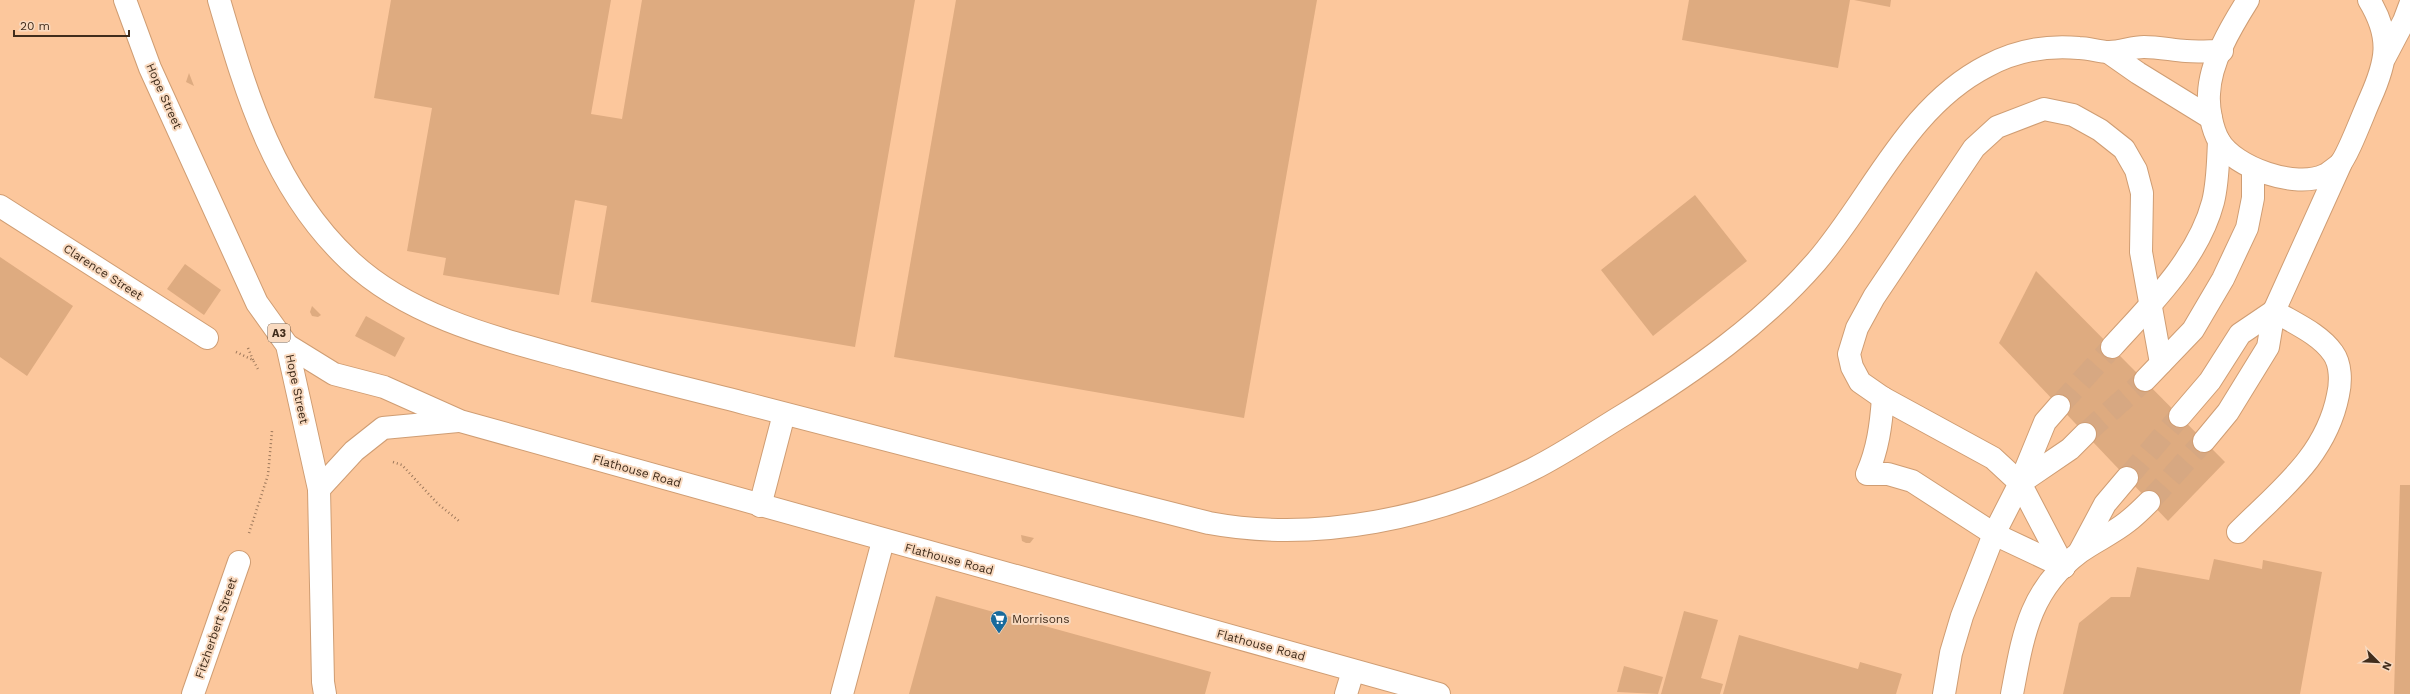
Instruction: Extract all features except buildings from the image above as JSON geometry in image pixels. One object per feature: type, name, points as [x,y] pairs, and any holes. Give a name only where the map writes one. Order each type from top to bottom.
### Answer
[{"type":"street","name":"Hope Street","points":[[125,0],[150,68],[257,303],[287,345],[318,489],[323,682],[325,694]]},
{"type":"street","points":[[219,0],[253,110],[276,162],[297,197],[323,231],[349,260],[372,279],[427,310],[488,334],[596,365],[784,414],[1224,526],[1282,529],[1337,526],[1422,512],[1500,483],[1557,456],[1656,395],[1752,326],[1787,294],[1818,260],[1920,119],[1956,86],[1986,66],[2016,54],[2050,46],[2108,52],[2144,47],[2189,51],[2222,51]]},
{"type":"street","points":[[2369,0],[2381,23],[2384,36],[2385,57]]},
{"type":"street","points":[[2204,441],[2228,412],[2268,347],[2274,311],[2381,75],[2385,57],[2410,5]]},
{"type":"street","points":[[2239,6],[2213,70],[2209,94],[2211,118],[2219,141],[2234,158],[2253,169],[2281,177],[2308,179],[2324,176],[2341,163]]},
{"type":"street","points":[[2108,52],[2138,73],[2211,118]]},
{"type":"street","points":[[2064,567],[2020,483],[1993,458],[1883,398],[1860,382],[1850,361],[1853,338],[1874,297],[1974,148],[1997,128],[2044,109],[2073,115],[2100,130],[2124,149],[2136,170],[2142,193],[2140,252],[2161,363]]},
{"type":"street","points":[[2112,347],[2150,305],[2183,262],[2202,231],[2213,202],[2219,141]]},
{"type":"street","points":[[2145,380],[2193,330],[2223,279],[2247,228],[2253,198],[2253,169]]},
{"type":"street","name":"Clarence Street","points":[[0,206],[207,338]]},
{"type":"street","points":[[2180,416],[2210,380],[2240,334],[2274,311]]},
{"type":"street","points":[[2238,532],[2302,468],[2316,451],[2331,422],[2339,390],[2338,365],[2328,346],[2320,339],[2274,311]]},
{"type":"street","points":[[287,345],[334,374],[384,387],[460,421]]},
{"type":"street","points":[[1883,398],[1881,430],[1876,454],[1868,474],[1888,474],[1912,481],[1994,534],[2064,567]]},
{"type":"street","points":[[1944,694],[1948,665],[1957,629],[1994,534],[2020,483],[2045,422],[2059,406]]},
{"type":"street","points":[[760,506],[784,414]]},
{"type":"street","points":[[318,489],[354,451],[383,428],[460,421]]},
{"type":"street","name":"Flathouse Road","points":[[460,421],[883,541],[1439,694]]},
{"type":"street","points":[[2020,483],[2070,449],[2085,434]]},
{"type":"street","points":[[2079,552],[2105,504],[2127,478]]},
{"type":"street","points":[[2012,694],[2023,632],[2032,607],[2064,567],[2079,552],[2126,523],[2150,502]]},
{"type":"street","points":[[842,694],[883,541]]},
{"type":"street","name":"Fitzherbert Street","points":[[193,694],[239,562]]},
{"type":"street","points":[[1346,694],[1353,671]]},
{"type":"path","points":[[207,338],[253,360],[260,374]]},
{"type":"path","points":[[239,562],[268,475],[273,424]]},
{"type":"path","points":[[391,461],[402,465],[438,504],[459,521]]},
{"type":"tunnel","points":[[2059,406],[2112,347]]},
{"type":"tunnel","points":[[2085,434],[2145,380]]},
{"type":"tunnel","points":[[2127,478],[2180,416]]},
{"type":"tunnel","points":[[2149,502],[2204,441]]},
{"type":"place","name":"Morrisons","points":[[999,634]]}]
